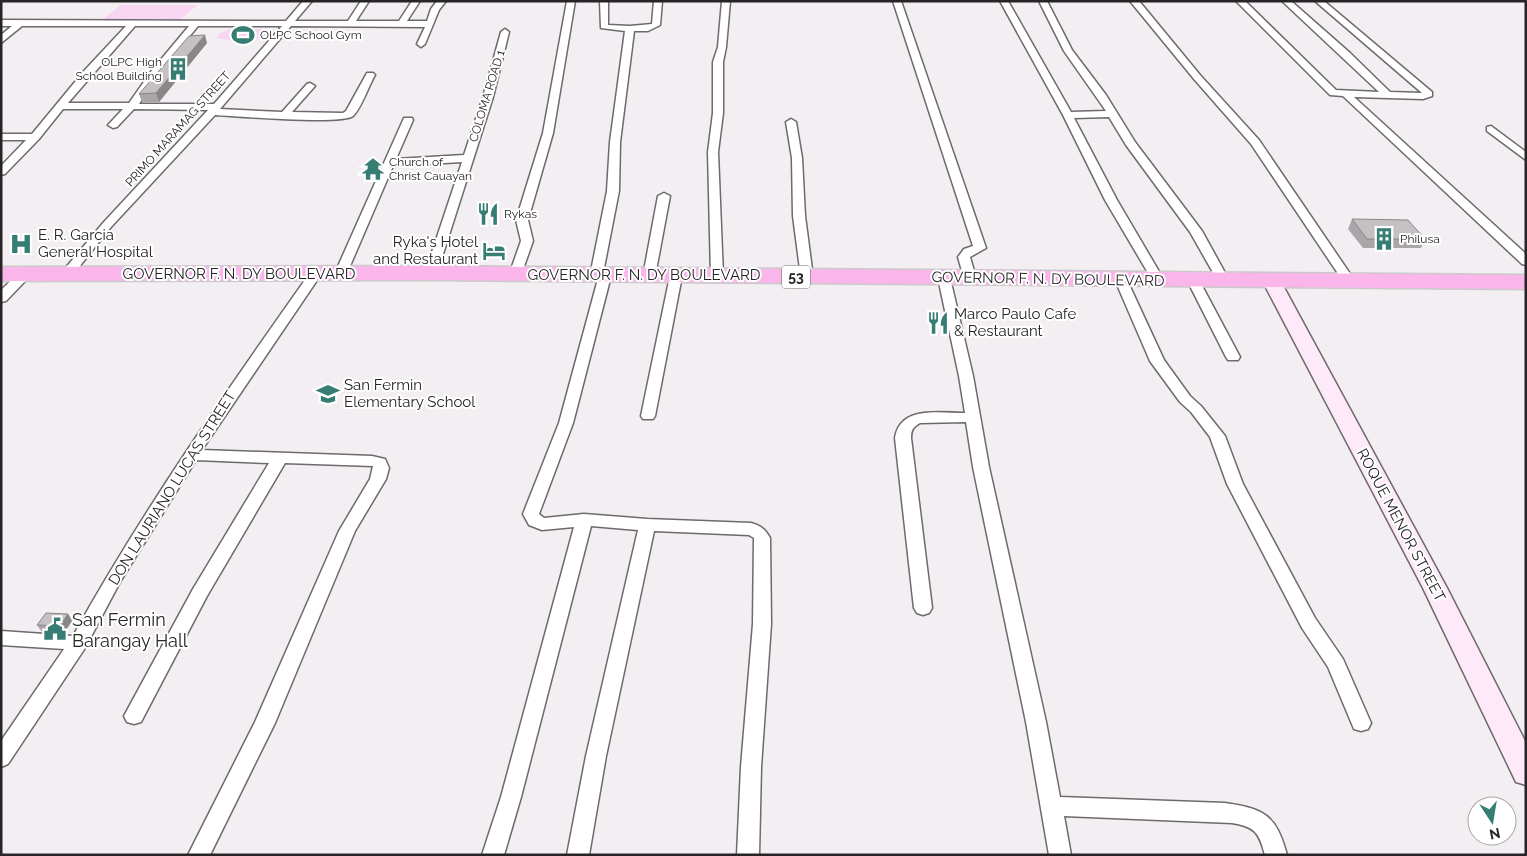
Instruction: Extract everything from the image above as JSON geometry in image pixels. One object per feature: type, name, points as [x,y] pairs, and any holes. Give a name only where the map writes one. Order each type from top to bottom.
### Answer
[{"type":"highway","name":"GOVERNOR F. N. DY BOULEVARD","points":[[1,274],[341,273],[1526,282]]},
{"type":"street","name":"PRIMO MARAMAG STREET","points":[[67,274],[107,225],[214,109],[290,24],[308,1]]},
{"type":"street","points":[[351,22],[365,1]]},
{"type":"street","points":[[402,23],[416,1]]},
{"type":"street","points":[[421,44],[435,9],[442,1]]},
{"type":"street","points":[[515,275],[527,241],[522,220],[548,133],[571,1]]},
{"type":"street","points":[[604,1],[604,26],[630,29],[648,28],[656,25],[658,1]]},
{"type":"street","points":[[717,276],[713,152],[718,113],[718,62],[722,47],[726,1]]},
{"type":"street","points":[[896,1],[980,248],[968,252],[964,257],[970,278]]},
{"type":"street","points":[[1004,1],[1068,115],[1111,200],[1158,280]]},
{"type":"street","points":[[1043,1],[1068,51],[1101,94],[1130,143],[1196,231],[1223,280]]},
{"type":"street","points":[[1134,1],[1197,77],[1255,142],[1349,281]]},
{"type":"street","points":[[1240,1],[1330,92],[1347,95],[1429,94],[1319,1]]},
{"type":"street","points":[[1286,1],[1347,55],[1388,95]]},
{"type":"street","points":[[1,23],[290,24],[351,22],[430,24]]},
{"type":"street","points":[[1,40],[20,23]]},
{"type":"street","points":[[1,172],[35,137],[86,74],[133,23]]},
{"type":"street","points":[[113,125],[132,106],[156,71],[195,24]]},
{"type":"street","points":[[630,29],[617,125],[613,191],[600,276],[566,423],[530,514],[535,521],[542,524],[584,520],[647,525],[751,529],[758,532],[762,538],[762,624],[751,767],[748,855]]},
{"type":"street","name":"COLOMA ROAD 1","points":[[431,274],[488,97],[505,32]]},
{"type":"street","points":[[61,106],[132,106],[214,109],[285,115],[346,116],[350,113],[370,75]]},
{"type":"street","points":[[285,115],[310,86]]},
{"type":"street","points":[[1347,95],[1526,261]]},
{"type":"street","points":[[1068,115],[1113,114]]},
{"type":"street","points":[[341,273],[391,163],[408,120]]},
{"type":"street","points":[[791,122],[797,158],[798,216],[807,277]]},
{"type":"street","points":[[1491,129],[1526,157]]},
{"type":"street","points":[[1,137],[35,137]]},
{"type":"street","points":[[391,163],[468,158]]},
{"type":"street","points":[[649,276],[664,196]]},
{"type":"street","name":"DON LAURIANO LUCAS STREET","points":[[1,758],[78,643],[113,579],[192,455],[252,363],[316,273]]},
{"type":"street","points":[[1,298],[25,274]]},
{"type":"street","points":[[648,416],[676,276]]},
{"type":"street","points":[[944,278],[966,376],[981,467],[1036,722],[1060,855]]},
{"type":"street","points":[[1121,280],[1157,361],[1184,399],[1196,410],[1217,436],[1235,484],[1304,616],[1336,664],[1361,722]]},
{"type":"street","points":[[1193,280],[1233,357]]},
{"type":"street","name":"ROQUE MENOR STREET","points":[[1271,280],[1435,588],[1526,773]]},
{"type":"street","points":[[923,608],[903,438],[904,427],[917,418],[973,417]]},
{"type":"street","points":[[192,455],[372,461],[379,464],[380,468],[378,479],[347,531],[265,723],[199,855]]},
{"type":"street","points":[[134,716],[199,594],[280,458]]},
{"type":"street","points":[[493,855],[511,797],[584,520]]},
{"type":"street","points":[[578,855],[596,756],[647,525]]},
{"type":"street","points":[[1,638],[78,643]]},
{"type":"street","points":[[1051,806],[1225,812],[1245,815],[1258,820],[1266,829],[1270,835],[1276,855]]},
{"type":"shaded area","points":[[121,5],[197,5],[181,19],[103,19]]},
{"type":"shaded area","name":"OLPC School Gym","points":[[230,29],[267,29],[272,32],[261,38],[246,40],[217,38],[219,34]]},
{"type":"building","points":[[205,35],[156,93],[139,94],[189,36]]},
{"type":"building","points":[[1352,219],[1408,220],[1425,239],[1367,239]]},
{"type":"building","points":[[46,613],[68,614],[60,626],[37,625]]},
{"type":"place","name":"OLPC School Gym","points":[[243,35]]},
{"type":"place","name":"OLPC High School Building","points":[[178,69]]},
{"type":"place","name":"Church of Christ Cauayan","points":[[373,169]]},
{"type":"place","name":"Rykas","points":[[488,214]]},
{"type":"place","name":"Philusa","points":[[1384,239]]},
{"type":"place","name":"E. R. Garcia General Hospital","points":[[21,244]]},
{"type":"place","name":"Ryka's Hotel and Restaurant","points":[[494,251]]},
{"type":"place","name":"Marco Paulo Cafe & Restaurant","points":[[938,323]]},
{"type":"place","name":"San Fermin Elementary School","points":[[328,394]]},
{"type":"place","name":"San Fermin Barangay Hall","points":[[55,629]]}]
